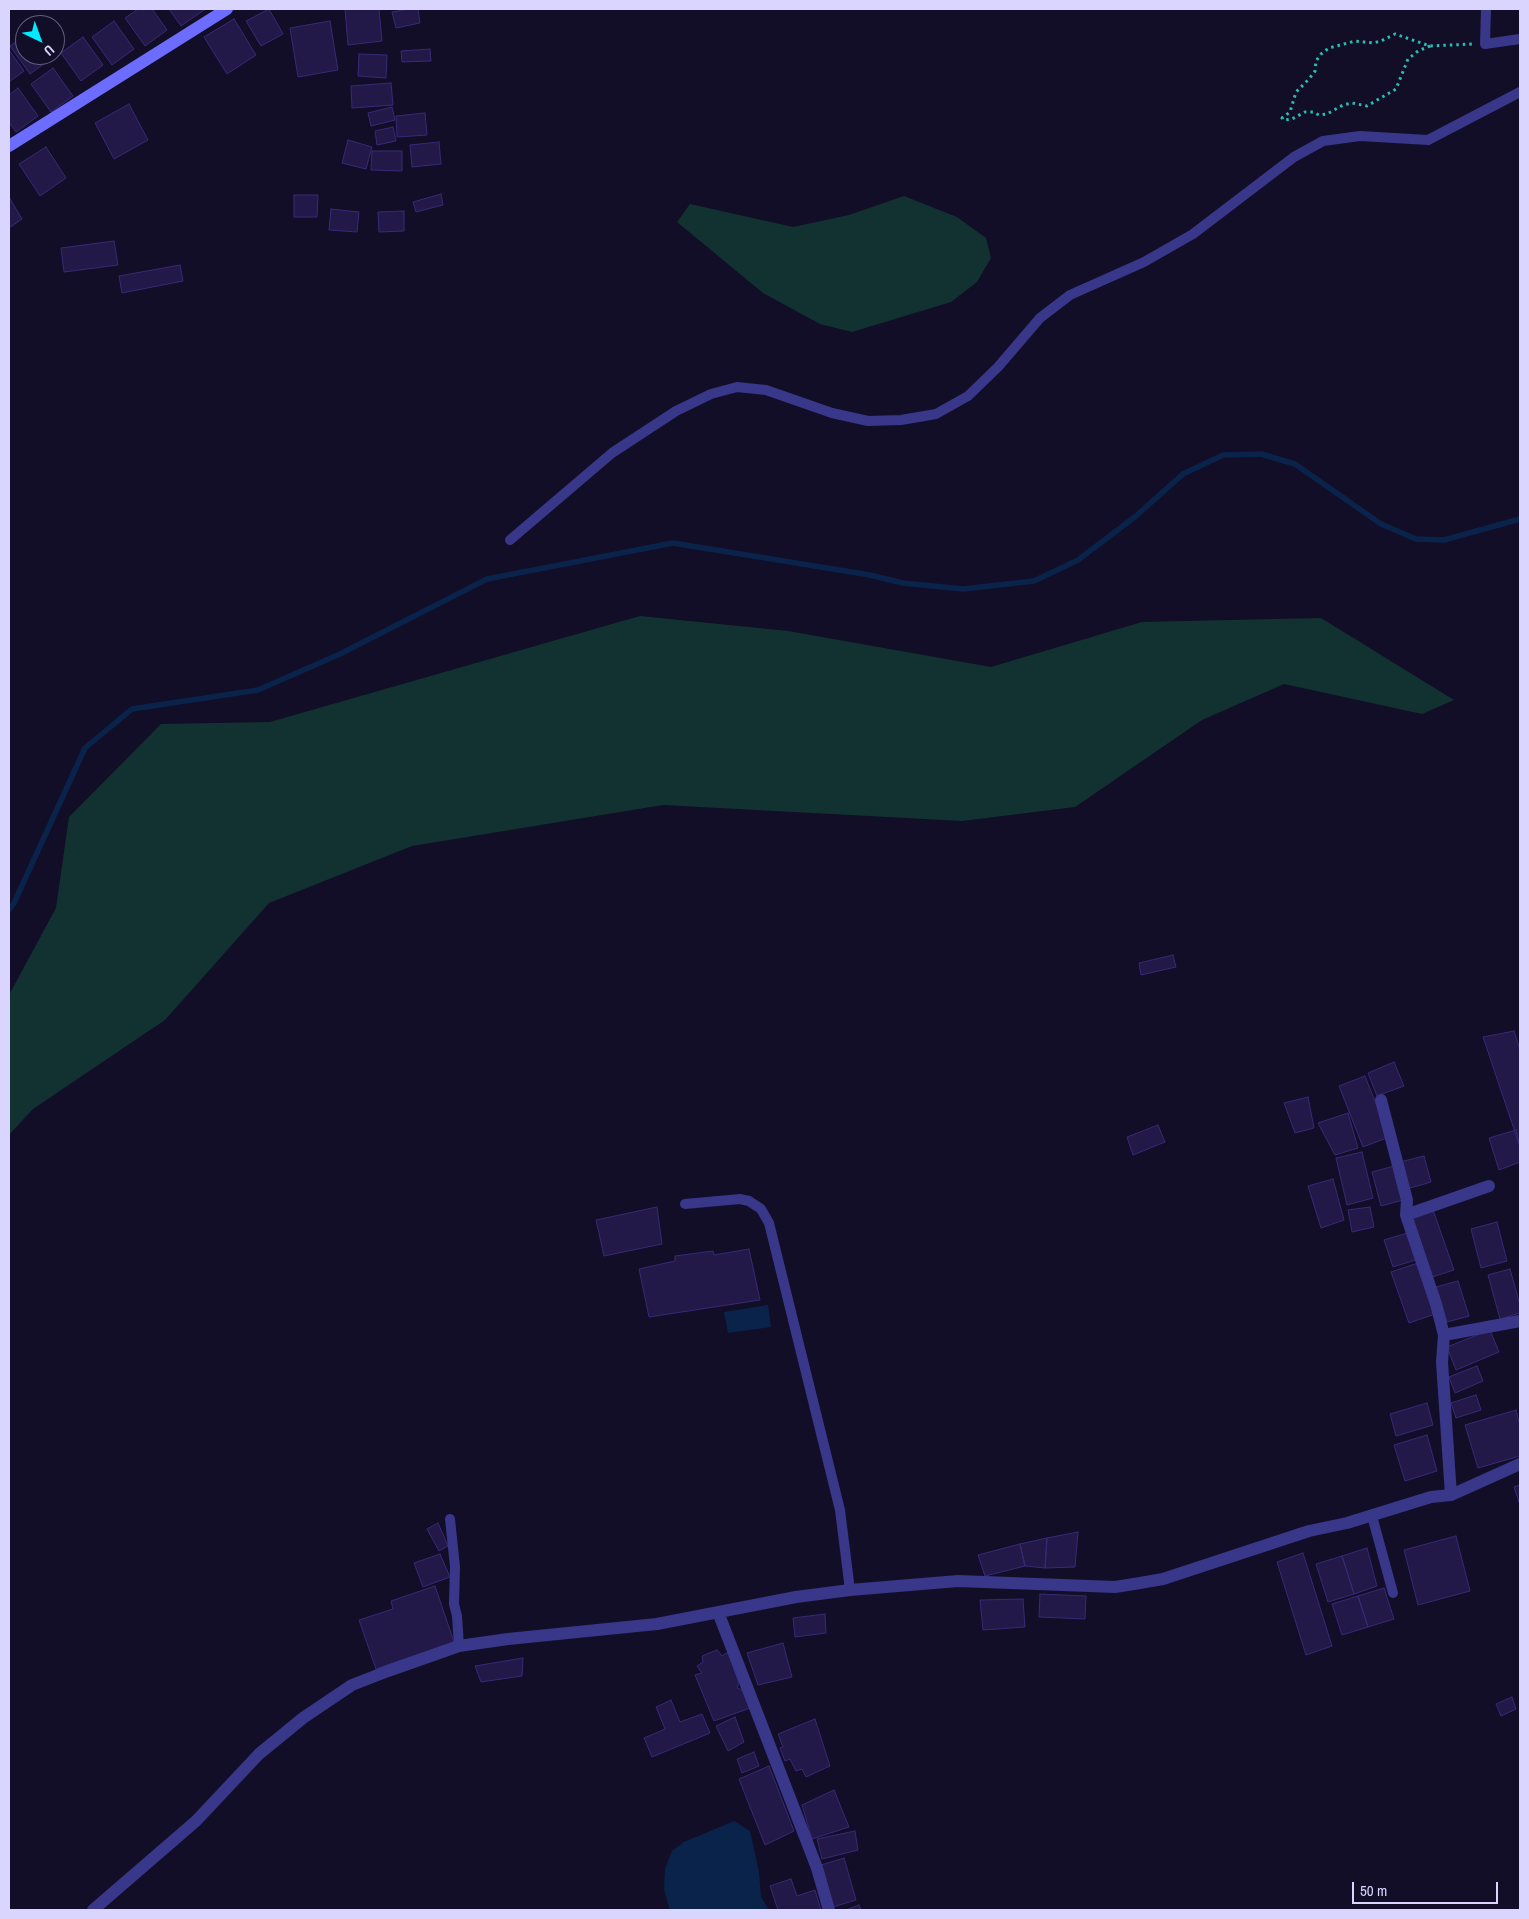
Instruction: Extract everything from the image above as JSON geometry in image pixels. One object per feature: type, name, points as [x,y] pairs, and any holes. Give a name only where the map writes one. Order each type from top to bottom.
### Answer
[{"type":"street","points":[[9,146],[227,9]]},
{"type":"street","points":[[1381,1100],[1407,1200],[1406,1215],[1436,1304],[1444,1335],[1442,1362],[1451,1495]]},
{"type":"street","points":[[1406,1215],[1488,1186]]},
{"type":"street","points":[[1444,1335],[1520,1321]]},
{"type":"street","points":[[93,1910],[196,1821],[259,1754],[303,1718],[352,1685],[388,1670],[459,1646],[508,1639],[657,1624],[796,1597],[850,1590],[958,1581],[1115,1587],[1163,1579],[1309,1532],[1372,1516],[1431,1497],[1451,1495],[1520,1464]]},
{"type":"street","points":[[718,1612],[817,1868],[829,1910]]},
{"type":"lane","points":[[1486,9],[1485,44],[1520,39]]},
{"type":"lane","points":[[510,540],[612,453],[676,411],[711,394],[737,387],[766,390],[832,412],[868,421],[901,420],[936,414],[968,396],[998,367],[1040,318],[1070,294],[1144,262],[1193,234],[1294,157],[1323,141],[1360,136],[1428,140],[1520,92]]},
{"type":"lane","points":[[685,1204],[740,1199],[748,1201],[761,1209],[769,1223],[840,1510],[850,1590]]},
{"type":"lane","points":[[1372,1516],[1393,1593]]},
{"type":"lane","points":[[450,1519],[455,1567],[454,1604],[457,1616],[459,1646]]},
{"type":"path","points":[[1430,46],[1395,34],[1374,43],[1355,41],[1329,48],[1320,54],[1316,61],[1315,71],[1296,92],[1290,112],[1282,118],[1285,120],[1292,119],[1305,112],[1313,112],[1319,115],[1326,114],[1352,103],[1367,106],[1396,89],[1408,59],[1418,51],[1430,46],[1485,44]]},
{"type":"green space","points":[[904,196],[957,217],[986,238],[991,258],[977,282],[951,302],[852,332],[820,324],[763,293],[677,222],[690,204],[793,227],[849,215]]},
{"type":"green space","points":[[640,616],[788,631],[991,667],[1142,622],[1321,618],[1454,700],[1422,714],[1284,684],[1202,720],[1075,807],[962,821],[663,805],[412,846],[269,903],[165,1020],[33,1109],[9,1135],[9,995],[56,908],[69,817],[161,724],[270,722]]},
{"type":"water","points":[[768,1305],[771,1327],[728,1333],[724,1312]]},
{"type":"water","points":[[734,1821],[750,1831],[759,1872],[761,1897],[769,1910],[670,1910],[664,1890],[665,1869],[672,1851],[684,1842]]},
{"type":"building","points":[[138,9],[152,9],[167,30],[145,46],[125,18]]},
{"type":"building","points":[[169,9],[203,9],[204,10],[181,26]]},
{"type":"building","points":[[269,9],[283,34],[261,46],[246,21]]},
{"type":"building","points":[[345,9],[379,9],[382,41],[348,45]]},
{"type":"building","points":[[418,9],[420,23],[396,28],[392,12]]},
{"type":"building","points":[[234,19],[256,55],[227,74],[204,37]]},
{"type":"building","points":[[114,21],[134,49],[112,65],[92,37]]},
{"type":"building","points":[[330,21],[338,70],[298,77],[290,28]]},
{"type":"building","points":[[83,37],[103,65],[81,81],[65,59],[65,50]]},
{"type":"building","points":[[15,42],[15,53],[10,46]]},
{"type":"building","points":[[430,49],[431,61],[402,62],[401,51]]},
{"type":"building","points":[[9,50],[15,58],[15,65],[20,65],[24,71],[9,82]]},
{"type":"building","points":[[359,54],[387,55],[386,78],[358,76]]},
{"type":"building","points":[[24,65],[42,65],[30,74]]},
{"type":"building","points":[[53,68],[73,96],[51,112],[31,84]]},
{"type":"building","points":[[391,83],[393,105],[352,108],[351,86]]},
{"type":"building","points":[[18,88],[38,116],[16,132],[9,122],[9,95]]},
{"type":"building","points":[[129,104],[148,140],[114,159],[95,123]]},
{"type":"building","points":[[392,107],[395,120],[371,126],[368,113]]},
{"type":"building","points":[[425,113],[427,135],[397,137],[396,116]]},
{"type":"building","points":[[393,127],[396,141],[377,145],[375,131]]},
{"type":"building","points":[[348,140],[372,147],[366,169],[342,163]]},
{"type":"building","points":[[439,142],[441,164],[412,167],[410,145]]},
{"type":"building","points":[[46,147],[66,178],[40,196],[19,164]]},
{"type":"building","points":[[372,151],[402,151],[402,171],[371,170]]},
{"type":"building","points":[[441,194],[443,205],[416,212],[413,202]]},
{"type":"building","points":[[294,195],[318,195],[317,217],[294,217]]},
{"type":"building","points":[[9,197],[22,219],[9,228]]},
{"type":"building","points":[[331,209],[359,212],[357,232],[329,230]]},
{"type":"building","points":[[404,211],[404,231],[379,232],[378,212]]},
{"type":"building","points":[[114,241],[118,265],[64,272],[61,248]]},
{"type":"building","points":[[180,265],[183,281],[122,293],[119,276]]},
{"type":"building","points":[[1173,955],[1176,967],[1141,975],[1139,963]]},
{"type":"building","points":[[1514,1031],[1520,1050],[1520,1147],[1483,1037]]},
{"type":"building","points":[[1394,1062],[1404,1086],[1377,1096],[1368,1073]]},
{"type":"building","points":[[1365,1076],[1389,1137],[1363,1147],[1339,1086]]},
{"type":"building","points":[[1308,1097],[1314,1128],[1295,1133],[1284,1103]]},
{"type":"building","points":[[1348,1113],[1358,1148],[1335,1155],[1318,1123]]},
{"type":"building","points":[[1158,1125],[1165,1142],[1133,1155],[1127,1137]]},
{"type":"building","points":[[1516,1130],[1520,1146],[1520,1162],[1499,1170],[1489,1138]]},
{"type":"building","points":[[1362,1152],[1373,1198],[1347,1205],[1336,1158]]},
{"type":"building","points":[[1424,1156],[1431,1182],[1407,1189],[1400,1162]]},
{"type":"building","points":[[1394,1166],[1403,1200],[1381,1206],[1372,1172]]},
{"type":"building","points":[[1333,1179],[1344,1220],[1321,1228],[1308,1186]]},
{"type":"building","points":[[657,1207],[662,1244],[604,1256],[596,1220]]},
{"type":"building","points":[[1370,1207],[1374,1227],[1352,1232],[1348,1210]]},
{"type":"building","points":[[1432,1207],[1454,1270],[1432,1277],[1411,1214]]},
{"type":"building","points":[[1497,1222],[1507,1261],[1481,1268],[1471,1229]]},
{"type":"building","points":[[1411,1232],[1419,1259],[1393,1267],[1384,1240]]},
{"type":"building","points":[[749,1249],[760,1300],[649,1317],[639,1269],[675,1261],[675,1256],[713,1251],[714,1255]]},
{"type":"building","points":[[1418,1263],[1435,1314],[1409,1323],[1391,1272]]},
{"type":"building","points":[[1510,1269],[1520,1305],[1520,1313],[1500,1319],[1488,1275]]},
{"type":"building","points":[[1458,1281],[1469,1316],[1447,1322],[1436,1287]]},
{"type":"building","points":[[1490,1330],[1499,1352],[1456,1370],[1447,1347]]},
{"type":"building","points":[[1477,1366],[1483,1381],[1455,1393],[1449,1377]]},
{"type":"building","points":[[1476,1395],[1481,1410],[1456,1418],[1451,1403]]},
{"type":"building","points":[[1427,1403],[1433,1425],[1396,1436],[1390,1414]]},
{"type":"building","points":[[1516,1410],[1520,1426],[1520,1456],[1478,1468],[1465,1425]]},
{"type":"building","points":[[1427,1435],[1437,1471],[1405,1481],[1394,1445]]},
{"type":"building","points":[[1520,1485],[1520,1505],[1514,1487]]},
{"type":"building","points":[[438,1523],[448,1546],[439,1551],[427,1529]]},
{"type":"building","points":[[1078,1532],[1075,1567],[1045,1568],[1047,1538]]},
{"type":"building","points":[[1456,1536],[1470,1591],[1418,1605],[1404,1550]]},
{"type":"building","points":[[1047,1538],[1045,1568],[1025,1566],[1020,1544]]},
{"type":"building","points":[[1020,1544],[1025,1566],[985,1576],[978,1555]]},
{"type":"building","points":[[1367,1548],[1377,1586],[1354,1594],[1342,1556]]},
{"type":"building","points":[[1303,1553],[1332,1646],[1306,1655],[1277,1562]]},
{"type":"building","points":[[440,1554],[450,1577],[423,1587],[414,1563]]},
{"type":"building","points":[[1342,1556],[1354,1594],[1328,1602],[1316,1564]]},
{"type":"building","points":[[435,1586],[454,1642],[376,1669],[359,1620],[393,1609],[391,1601]]},
{"type":"building","points":[[1384,1588],[1394,1619],[1368,1627],[1358,1596]]},
{"type":"building","points":[[1040,1594],[1086,1596],[1085,1619],[1039,1617]]},
{"type":"building","points":[[1358,1596],[1368,1627],[1342,1635],[1332,1604]]},
{"type":"building","points":[[1023,1599],[1025,1627],[983,1630],[980,1600]]},
{"type":"building","points":[[825,1614],[826,1633],[795,1637],[793,1618]]},
{"type":"building","points":[[783,1643],[792,1677],[758,1685],[747,1653]]},
{"type":"building","points":[[717,1650],[722,1656],[726,1653],[729,1654],[739,1683],[737,1688],[742,1690],[753,1707],[714,1721],[695,1675],[702,1673],[697,1666],[703,1662],[702,1656]]},
{"type":"building","points":[[523,1658],[522,1676],[481,1682],[475,1666]]},
{"type":"building","points":[[1512,1697],[1516,1709],[1501,1716],[1496,1704]]},
{"type":"building","points":[[671,1700],[680,1722],[702,1714],[710,1733],[652,1757],[644,1738],[665,1729],[656,1707]]},
{"type":"building","points":[[735,1717],[744,1742],[728,1751],[716,1726]]},
{"type":"building","points":[[815,1719],[830,1766],[806,1777],[802,1769],[796,1771],[790,1759],[785,1761],[780,1748],[783,1747],[778,1734]]},
{"type":"building","points":[[754,1752],[759,1766],[742,1773],[737,1759]]},
{"type":"building","points":[[769,1766],[794,1831],[765,1845],[739,1779]]},
{"type":"building","points":[[834,1790],[849,1827],[812,1839],[802,1805]]},
{"type":"building","points":[[855,1831],[858,1850],[822,1859],[817,1839]]},
{"type":"building","points":[[844,1858],[856,1900],[833,1907],[821,1865]]},
{"type":"building","points":[[791,1879],[797,1896],[815,1890],[821,1910],[778,1910],[770,1886]]},
{"type":"building","points":[[859,1905],[861,1910],[846,1910]]},
{"type":"waterway","points":[[9,910],[14,903],[85,748],[132,709],[258,690],[340,654],[487,579],[673,543],[870,575],[903,583],[963,589],[1034,581],[1078,560],[1136,516],[1183,474],[1223,455],[1261,454],[1295,464],[1381,524],[1416,539],[1444,540],[1520,519]]}]
